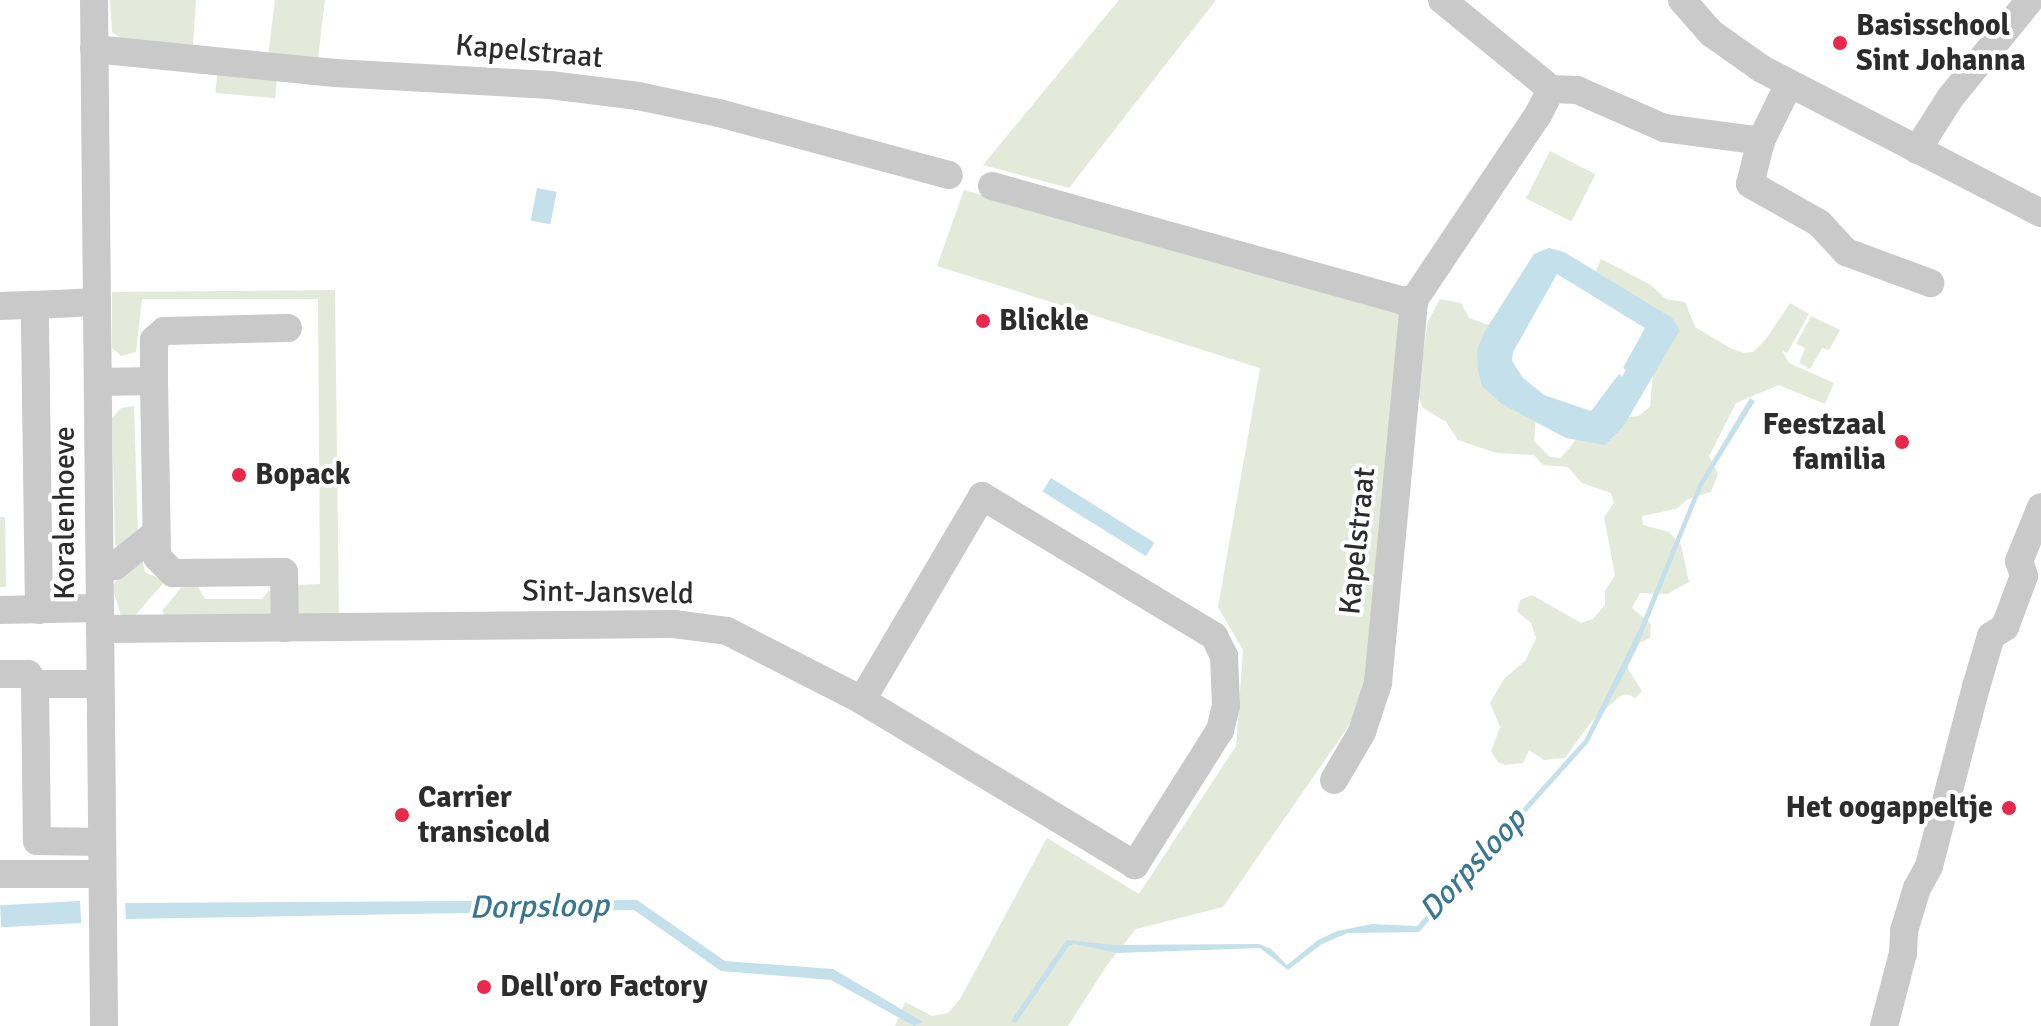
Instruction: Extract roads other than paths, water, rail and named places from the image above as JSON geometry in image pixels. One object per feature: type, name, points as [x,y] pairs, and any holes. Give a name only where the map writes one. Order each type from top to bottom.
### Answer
[{"type":"street","name":"Koralenhoeve","points":[[94,0],[104,1026]]},
{"type":"street","points":[[1442,0],[1551,89],[1577,90],[1664,128],[1761,141]]},
{"type":"street","points":[[1682,0],[1711,33],[1735,52],[1789,84],[2041,213]]},
{"type":"street","points":[[1917,150],[1958,88],[2030,0]]},
{"type":"street","name":"Kapelstraat","points":[[94,49],[335,73],[550,85],[638,96],[719,113],[949,175]]},
{"type":"street","points":[[1789,84],[1761,141],[1750,184],[1819,223],[1846,252],[1930,283]]},
{"type":"street","name":"Kapelstraat","points":[[1334,780],[1362,732],[1378,683],[1414,300],[1539,113],[1551,89]]},
{"type":"street","points":[[992,186],[1400,300],[1414,300]]},
{"type":"street","points":[[0,306],[97,302]]},
{"type":"street","points":[[35,305],[39,610]]},
{"type":"street","points":[[285,628],[284,572],[173,573],[157,557],[154,340],[164,331],[288,328]]},
{"type":"street","points":[[98,382],[154,381]]},
{"type":"street","name":"Sint-Jansveld","points":[[0,610],[39,610],[100,619],[285,628],[688,626],[727,631],[862,700],[1135,865],[1220,730],[1226,705],[1224,656],[1214,636],[982,496],[862,700]]},
{"type":"street","points":[[1884,1026],[1903,953],[1904,931],[1917,888],[1929,866],[1991,636],[2005,627],[2024,576],[2019,561],[2041,507]]},
{"type":"street","points":[[100,567],[115,566],[156,533]]},
{"type":"street","points":[[0,674],[28,674],[35,684],[37,841],[102,842]]},
{"type":"street","points":[[35,684],[100,684]]},
{"type":"street","points":[[0,874],[102,874]]},
{"type":"water","points":[[537,188],[557,192],[550,224],[531,220]]},
{"type":"water","points":[[1549,248],[1564,252],[1672,318],[1680,330],[1623,427],[1605,445],[1566,438],[1502,404],[1482,386],[1477,350],[1485,331],[1534,254]],"holes":[[[1557,274],[1645,328],[1623,368],[1626,370],[1622,377],[1619,374],[1591,411],[1544,395],[1523,378],[1512,361],[1513,352]]]},
{"type":"water","name":"Dorpsloop","points":[[1750,398],[1755,401],[1702,487],[1636,650],[1588,743],[1419,932],[1348,933],[1322,944],[1288,970],[1260,948],[1118,953],[1074,944],[1069,946],[1016,1023],[1011,1021],[1066,940],[1114,945],[1259,944],[1271,949],[1287,965],[1318,940],[1337,931],[1372,924],[1417,926],[1585,739],[1640,627],[1698,485]]},
{"type":"water","points":[[1051,478],[1154,543],[1146,556],[1043,492]]},
{"type":"water","name":"Dorpsloop","points":[[637,900],[725,961],[833,969],[923,1022],[914,1026],[831,980],[721,971],[634,910],[126,919],[125,903]]},
{"type":"water","points":[[80,901],[81,923],[1,927],[0,905]]},
{"type":"place","name":"Basisschool Sint Johanna","points":[[1840,43]]},
{"type":"place","name":"Blickle","points":[[983,321]]},
{"type":"place","name":"Feestzaal familia","points":[[1902,442]]},
{"type":"place","name":"Bopack","points":[[239,475]]},
{"type":"place","name":"Het oogappeltje","points":[[2009,808]]},
{"type":"place","name":"Carrier transicold","points":[[402,815]]},
{"type":"place","name":"Dell'oro Factory","points":[[484,987]]}]
